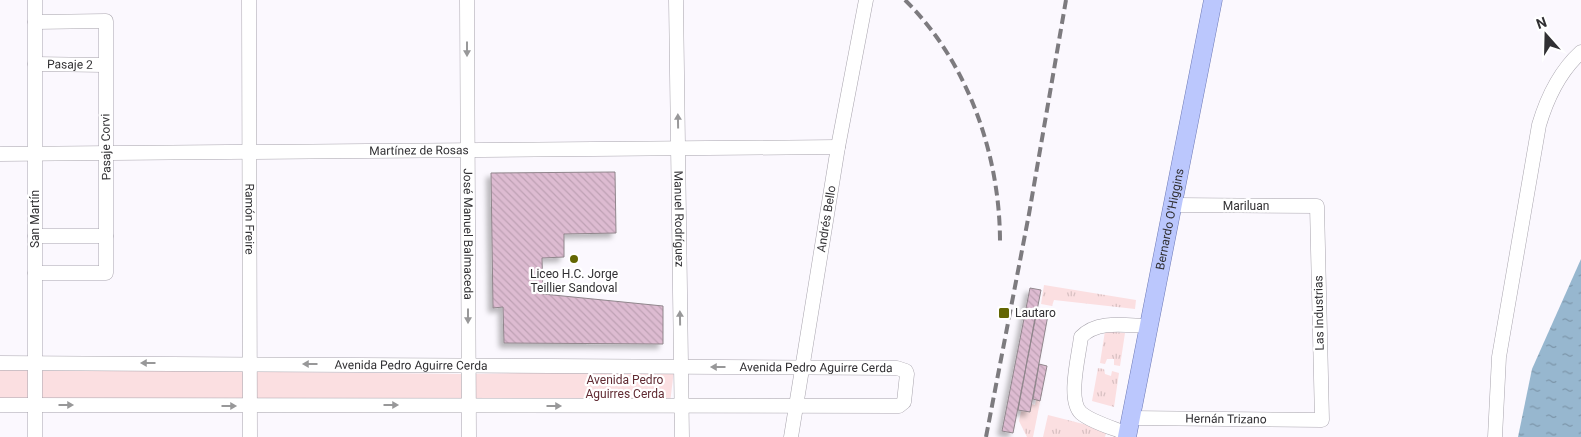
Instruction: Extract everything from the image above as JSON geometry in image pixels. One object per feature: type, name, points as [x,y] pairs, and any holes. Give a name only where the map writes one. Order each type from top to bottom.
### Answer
[{"type":"main road","name":"Bernardo O'Higgins","points":[[1129,429],[1175,205],[1213,0]]},
{"type":"street","name":"San Martín","points":[[35,0],[35,437]]},
{"type":"street","name":"Ramón Freire","points":[[248,0],[250,437]]},
{"type":"street","name":"José Manuel Balmaceda","points":[[467,0],[469,437]]},
{"type":"street","name":"Manuel Rodríguez","points":[[676,0],[682,437]]},
{"type":"street","name":"Andrés Bello","points":[[791,437],[838,147],[866,0]]},
{"type":"street","name":"Pasaje Corvi","points":[[35,22],[106,21],[104,65],[106,273],[35,273]]},
{"type":"street","points":[[1495,437],[1498,357],[1539,125],[1552,91],[1568,66],[1581,52]]},
{"type":"street","name":"Pasaje 2","points":[[35,64],[104,65]]},
{"type":"street","name":"Martínez de Rosas","points":[[0,154],[838,147]]},
{"type":"street","name":"Mariluan","points":[[1175,205],[1317,206]]},
{"type":"street","name":"Las Industrias","points":[[1317,206],[1322,420]]},
{"type":"street","points":[[35,236],[106,236]]},
{"type":"street","points":[[1129,429],[1086,416],[1075,404],[1074,393],[1081,337],[1090,329],[1100,326],[1150,326]]},
{"type":"street","name":"Avenida Pedro Aguirre Cerda","points":[[0,363],[802,367],[902,369],[907,374],[904,402],[899,406],[0,405]]},
{"type":"street","name":"Hernán Trizano","points":[[1129,429],[1322,420]]},
{"type":"green space","points":[[1044,285],[1136,300],[1135,309],[1054,300],[1052,306],[1041,304]]},
{"type":"green space","points":[[1105,331],[1125,333],[1120,366],[1114,365],[1114,359],[1107,359],[1105,364],[1100,363]]},
{"type":"green space","points":[[1098,368],[1104,369],[1105,374],[1111,376],[1112,371],[1119,373],[1114,407],[1092,401]]},
{"type":"green space","name":"Avenida Pedro Aguirres Cerda","points":[[0,369],[466,374],[674,370],[670,403],[0,399]]},
{"type":"green space","points":[[1038,391],[1042,392],[1033,437],[1027,437],[1019,421],[1023,402],[1035,405]]},
{"type":"green space","points":[[1048,415],[1107,430],[1105,437],[1043,437]]},
{"type":"water","points":[[1581,259],[1581,437],[1518,437],[1532,369]]},
{"type":"building","points":[[615,172],[616,233],[564,234],[564,257],[542,258],[543,294],[663,306],[663,344],[504,343],[503,307],[493,308],[491,173]]},
{"type":"building","points":[[1030,288],[1041,290],[1013,433],[1002,431]]},
{"type":"building","points":[[1036,313],[1048,315],[1030,412],[1018,410]]},
{"type":"building","points":[[1039,364],[1047,366],[1040,401],[1033,399]]},
{"type":"railway","points":[[905,0],[927,25],[946,52],[963,81],[976,112],[987,144],[994,176],[999,209],[1000,242]]},
{"type":"railway","points":[[986,437],[1029,214],[1066,0]]},
{"type":"place","name":"Liceo H.C. Jorge Teillier Sandoval","points":[[574,259]]},
{"type":"place","name":"Lautaro","points":[[1004,313]]}]
